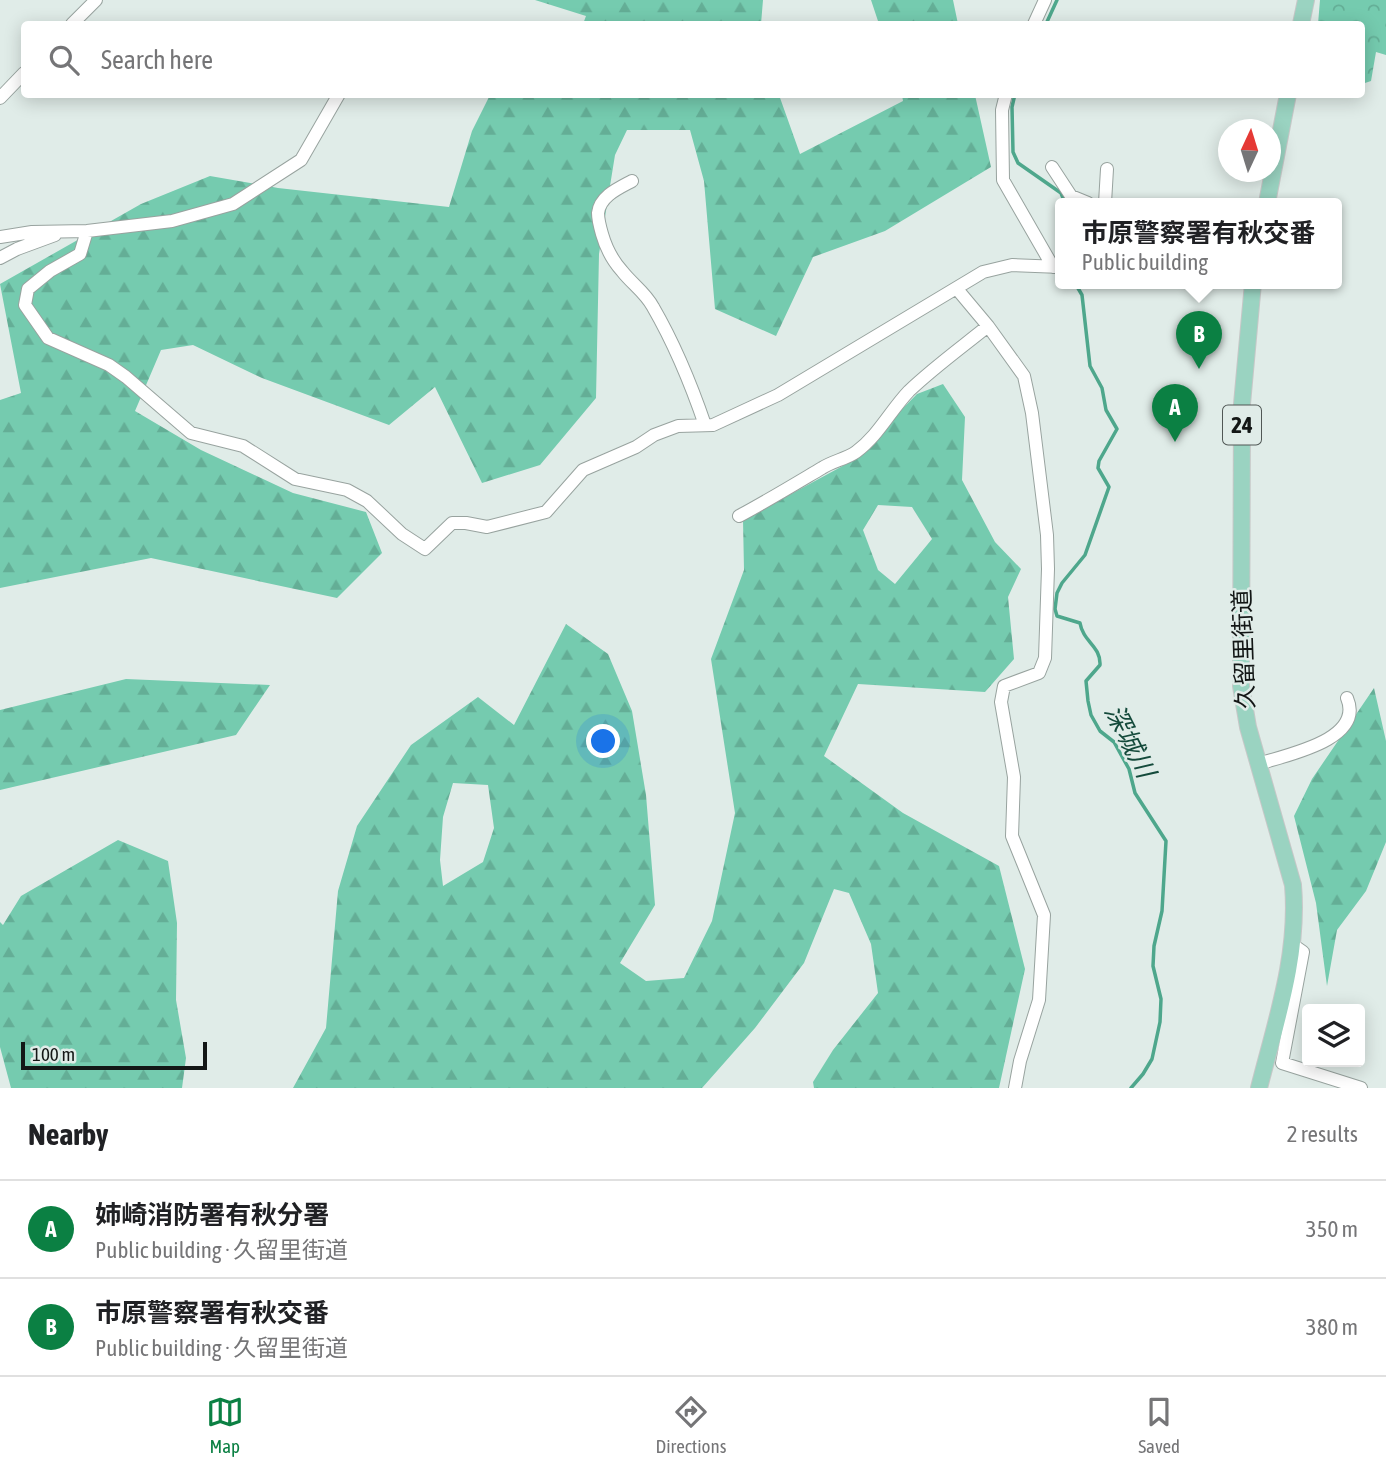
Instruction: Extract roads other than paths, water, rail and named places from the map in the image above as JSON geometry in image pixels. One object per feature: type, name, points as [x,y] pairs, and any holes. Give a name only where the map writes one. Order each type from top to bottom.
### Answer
[{"type":"main road","points":[[1302,21],[1306,0]]},
{"type":"main road","points":[[1268,198],[1287,98]]},
{"type":"main road","name":"久留里街道","points":[[1252,289],[1242,404],[1241,686],[1244,713],[1293,885],[1295,906],[1293,946],[1287,982],[1259,1088]]},
{"type":"street","points":[[75,21],[96,0]]},
{"type":"street","points":[[1035,21],[1045,0]]},
{"type":"street","points":[[0,98],[21,76]]},
{"type":"street","points":[[65,232],[5,255],[5,236],[32,232],[87,231],[172,221],[233,204],[301,160],[337,98]]},
{"type":"street","points":[[1005,98],[1002,110],[1003,180],[1055,264]]},
{"type":"street","points":[[1052,167],[1071,196],[1076,198]]},
{"type":"street","points":[[1105,198],[1107,169]]},
{"type":"street","points":[[632,181],[602,201],[598,212],[599,225],[608,252],[622,271],[646,294],[654,308],[691,384],[705,425]]},
{"type":"street","points":[[87,231],[80,254],[50,271],[28,289],[25,305],[48,338],[109,365],[127,377],[191,433],[243,446],[295,479],[347,490],[367,501],[402,534],[425,549],[452,523],[487,527],[546,512],[583,470],[636,447],[654,435],[678,426],[713,425],[778,395],[983,272],[1012,265],[1055,267]]},
{"type":"street","points":[[957,289],[1024,376],[1032,413],[1047,535],[1045,658],[1039,673],[1004,686],[1001,702],[1014,778],[1012,836],[1044,915],[1039,1000],[1020,1061],[1015,1088]]},
{"type":"street","points":[[738,516],[825,466],[857,452],[881,429],[896,405],[912,388],[988,326]]},
{"type":"street","points":[[1258,764],[1327,740],[1340,732],[1347,721],[1350,706],[1347,698]]},
{"type":"street","points":[[1293,946],[1303,952],[1282,1063],[1361,1088]]},
{"type":"waterway","name":"深城川","points":[[1047,21],[1057,0]]},
{"type":"waterway","name":"深城川","points":[[1014,98],[1013,152],[1018,163],[1061,193],[1063,198]]},
{"type":"waterway","name":"深城川","points":[[1078,289],[1082,295],[1090,366],[1102,388],[1106,410],[1117,429],[1099,461],[1098,468],[1109,487],[1085,555],[1062,583],[1057,593],[1055,609],[1057,616],[1080,623],[1098,653],[1100,665],[1086,681],[1091,715],[1100,731],[1114,742],[1129,769],[1135,793],[1166,841],[1162,911],[1154,946],[1153,966],[1161,999],[1160,1022],[1152,1059],[1131,1088]]},
{"type":"place","name":"市原警察署有秋交番","points":[[1199,369]]},
{"type":"place","name":"姉崎消防署有秋分署","points":[[1175,442]]}]
